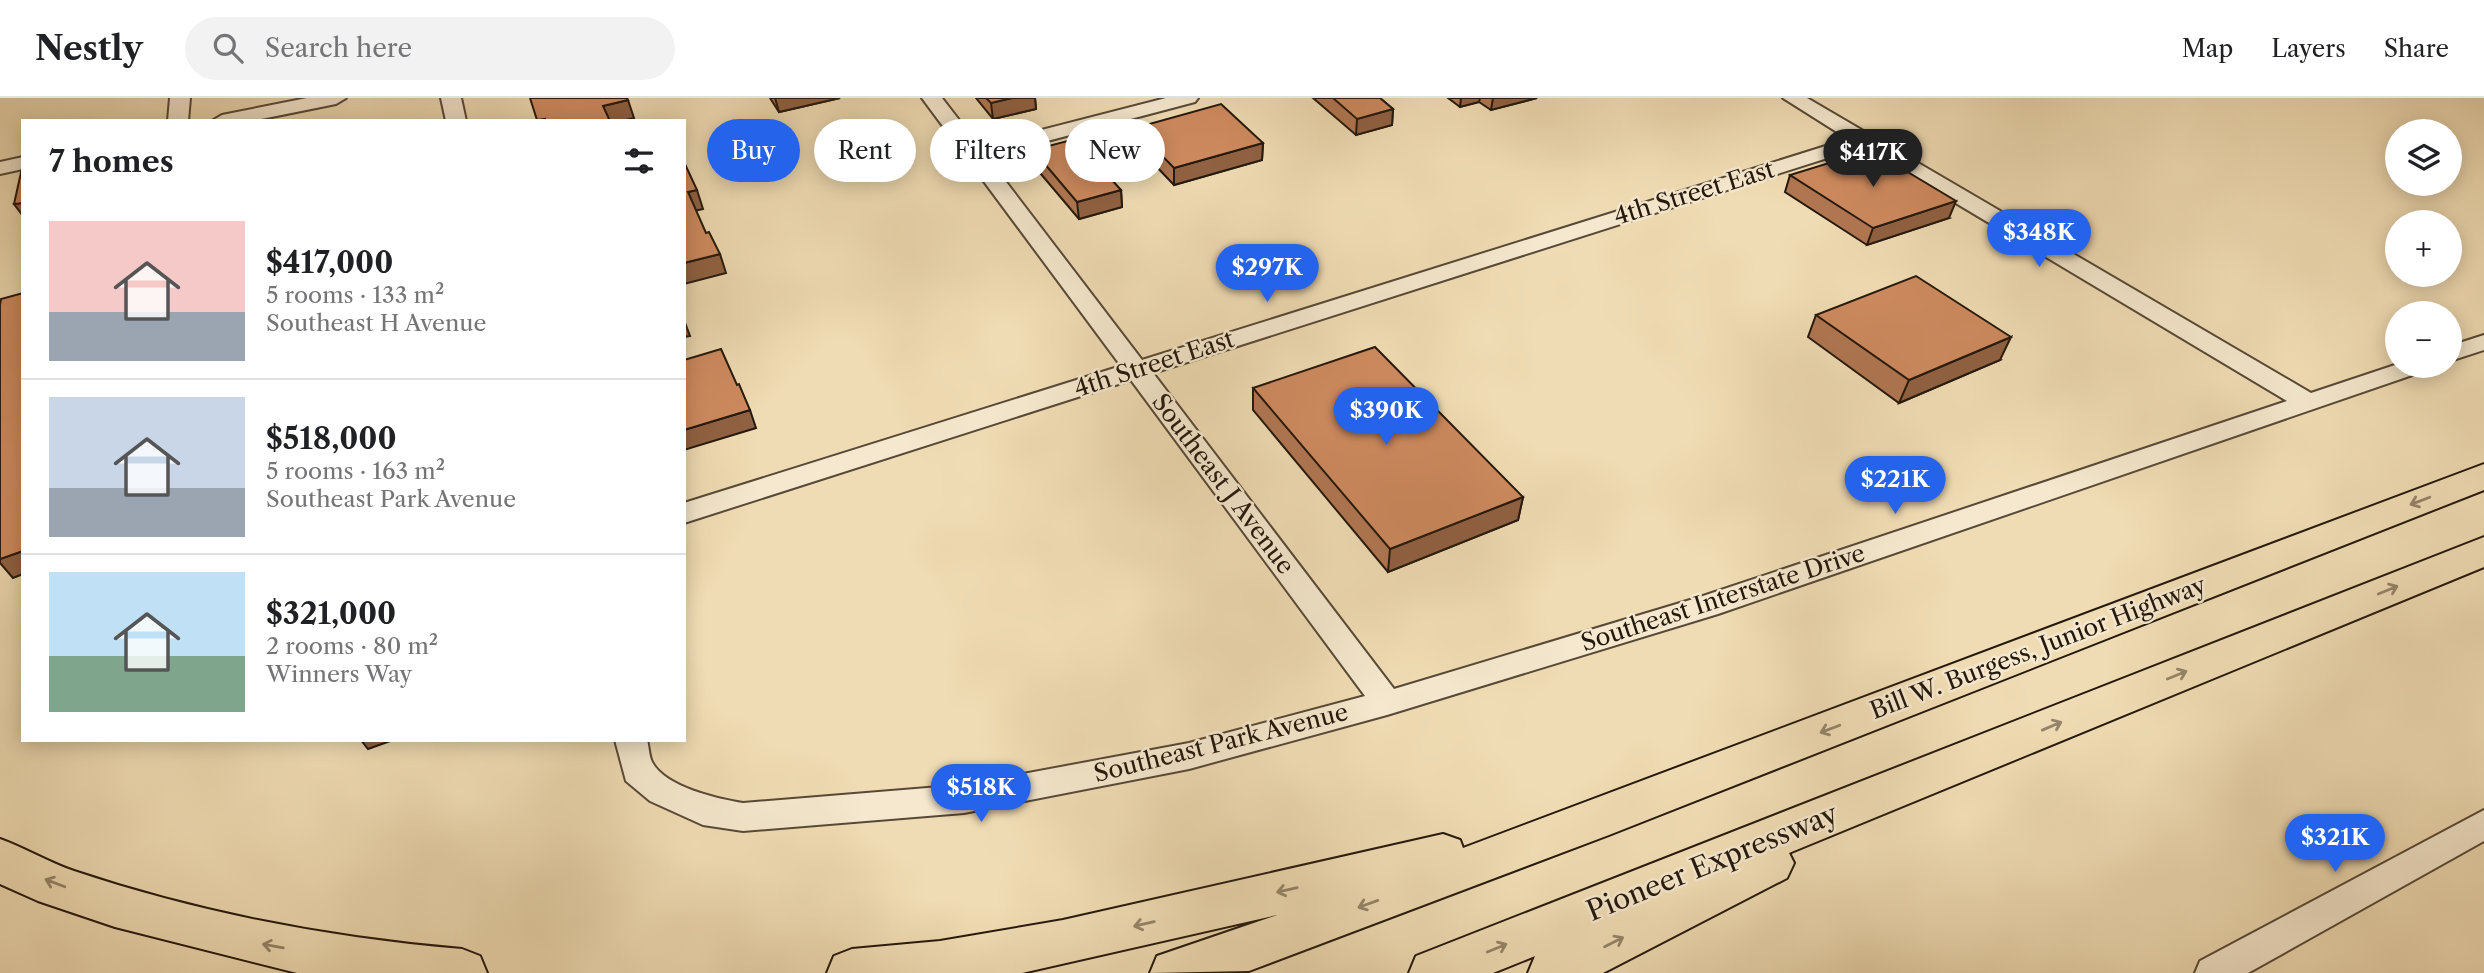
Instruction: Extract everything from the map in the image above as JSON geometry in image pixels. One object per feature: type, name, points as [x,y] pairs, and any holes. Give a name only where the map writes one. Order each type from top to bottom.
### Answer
[{"type":"highway","name":"Bill W. Burgess, Junior Highway","points":[[1593,821],[2484,476]]},
{"type":"highway","points":[[1553,973],[1990,752],[2484,551]]},
{"type":"highway","name":"Pioneer Expressway","points":[[1434,973],[1990,752]]},
{"type":"highway","points":[[852,973],[940,964],[1063,943],[1593,821]]},
{"type":"highway","points":[[1175,973],[1593,821]]},
{"type":"highway","points":[[0,860],[107,903],[248,942],[392,968],[461,973]]},
{"type":"street","points":[[178,119],[180,98]]},
{"type":"street","points":[[232,119],[337,98]]},
{"type":"street","points":[[451,98],[456,119]]},
{"type":"street","name":"Southeast J Avenue","points":[[932,98],[947,119]]},
{"type":"street","points":[[1051,134],[1188,98]]},
{"type":"street","points":[[1793,98],[2308,402]]},
{"type":"street","name":"4th Street East","points":[[686,512],[1864,140]]},
{"type":"street","points":[[0,168],[21,163]]},
{"type":"street","name":"Southeast J Avenue","points":[[994,182],[1138,369],[1387,703]]},
{"type":"street","points":[[2462,350],[2484,342]]},
{"type":"street","name":"Southeast Interstate Drive","points":[[1387,703],[1707,606],[2385,376]]},
{"type":"street","name":"Southeast Park Avenue","points":[[631,742],[638,771],[662,791],[703,811],[743,817],[964,799],[1189,756],[1387,703]]},
{"type":"street","points":[[2213,973],[2484,824]]},
{"type":"building","points":[[530,98],[628,100],[603,106],[609,119],[537,119]]},
{"type":"building","points":[[986,98],[1012,98],[991,103]]},
{"type":"building","points":[[1333,98],[1380,98],[1393,109],[1357,119]]},
{"type":"building","points":[[1221,104],[1263,143],[1174,168],[1165,159],[1165,120]]},
{"type":"building","points":[[1065,142],[1065,182],[1114,182],[1121,190],[1077,202],[1051,171],[1051,145]]},
{"type":"building","points":[[1871,150],[1956,201],[1873,228],[1790,175]]},
{"type":"building","points":[[686,166],[697,190],[688,192],[706,233],[709,232],[720,254],[686,262]]},
{"type":"building","points":[[21,172],[21,203],[14,204]]},
{"type":"building","points":[[1916,276],[2011,337],[1909,380],[1816,315]]},
{"type":"building","points":[[21,294],[21,552],[0,559],[0,305],[1,299]]},
{"type":"building","points":[[1375,347],[1523,497],[1390,549],[1253,388]]},
{"type":"building","points":[[721,349],[750,410],[686,429],[686,359]]}]
